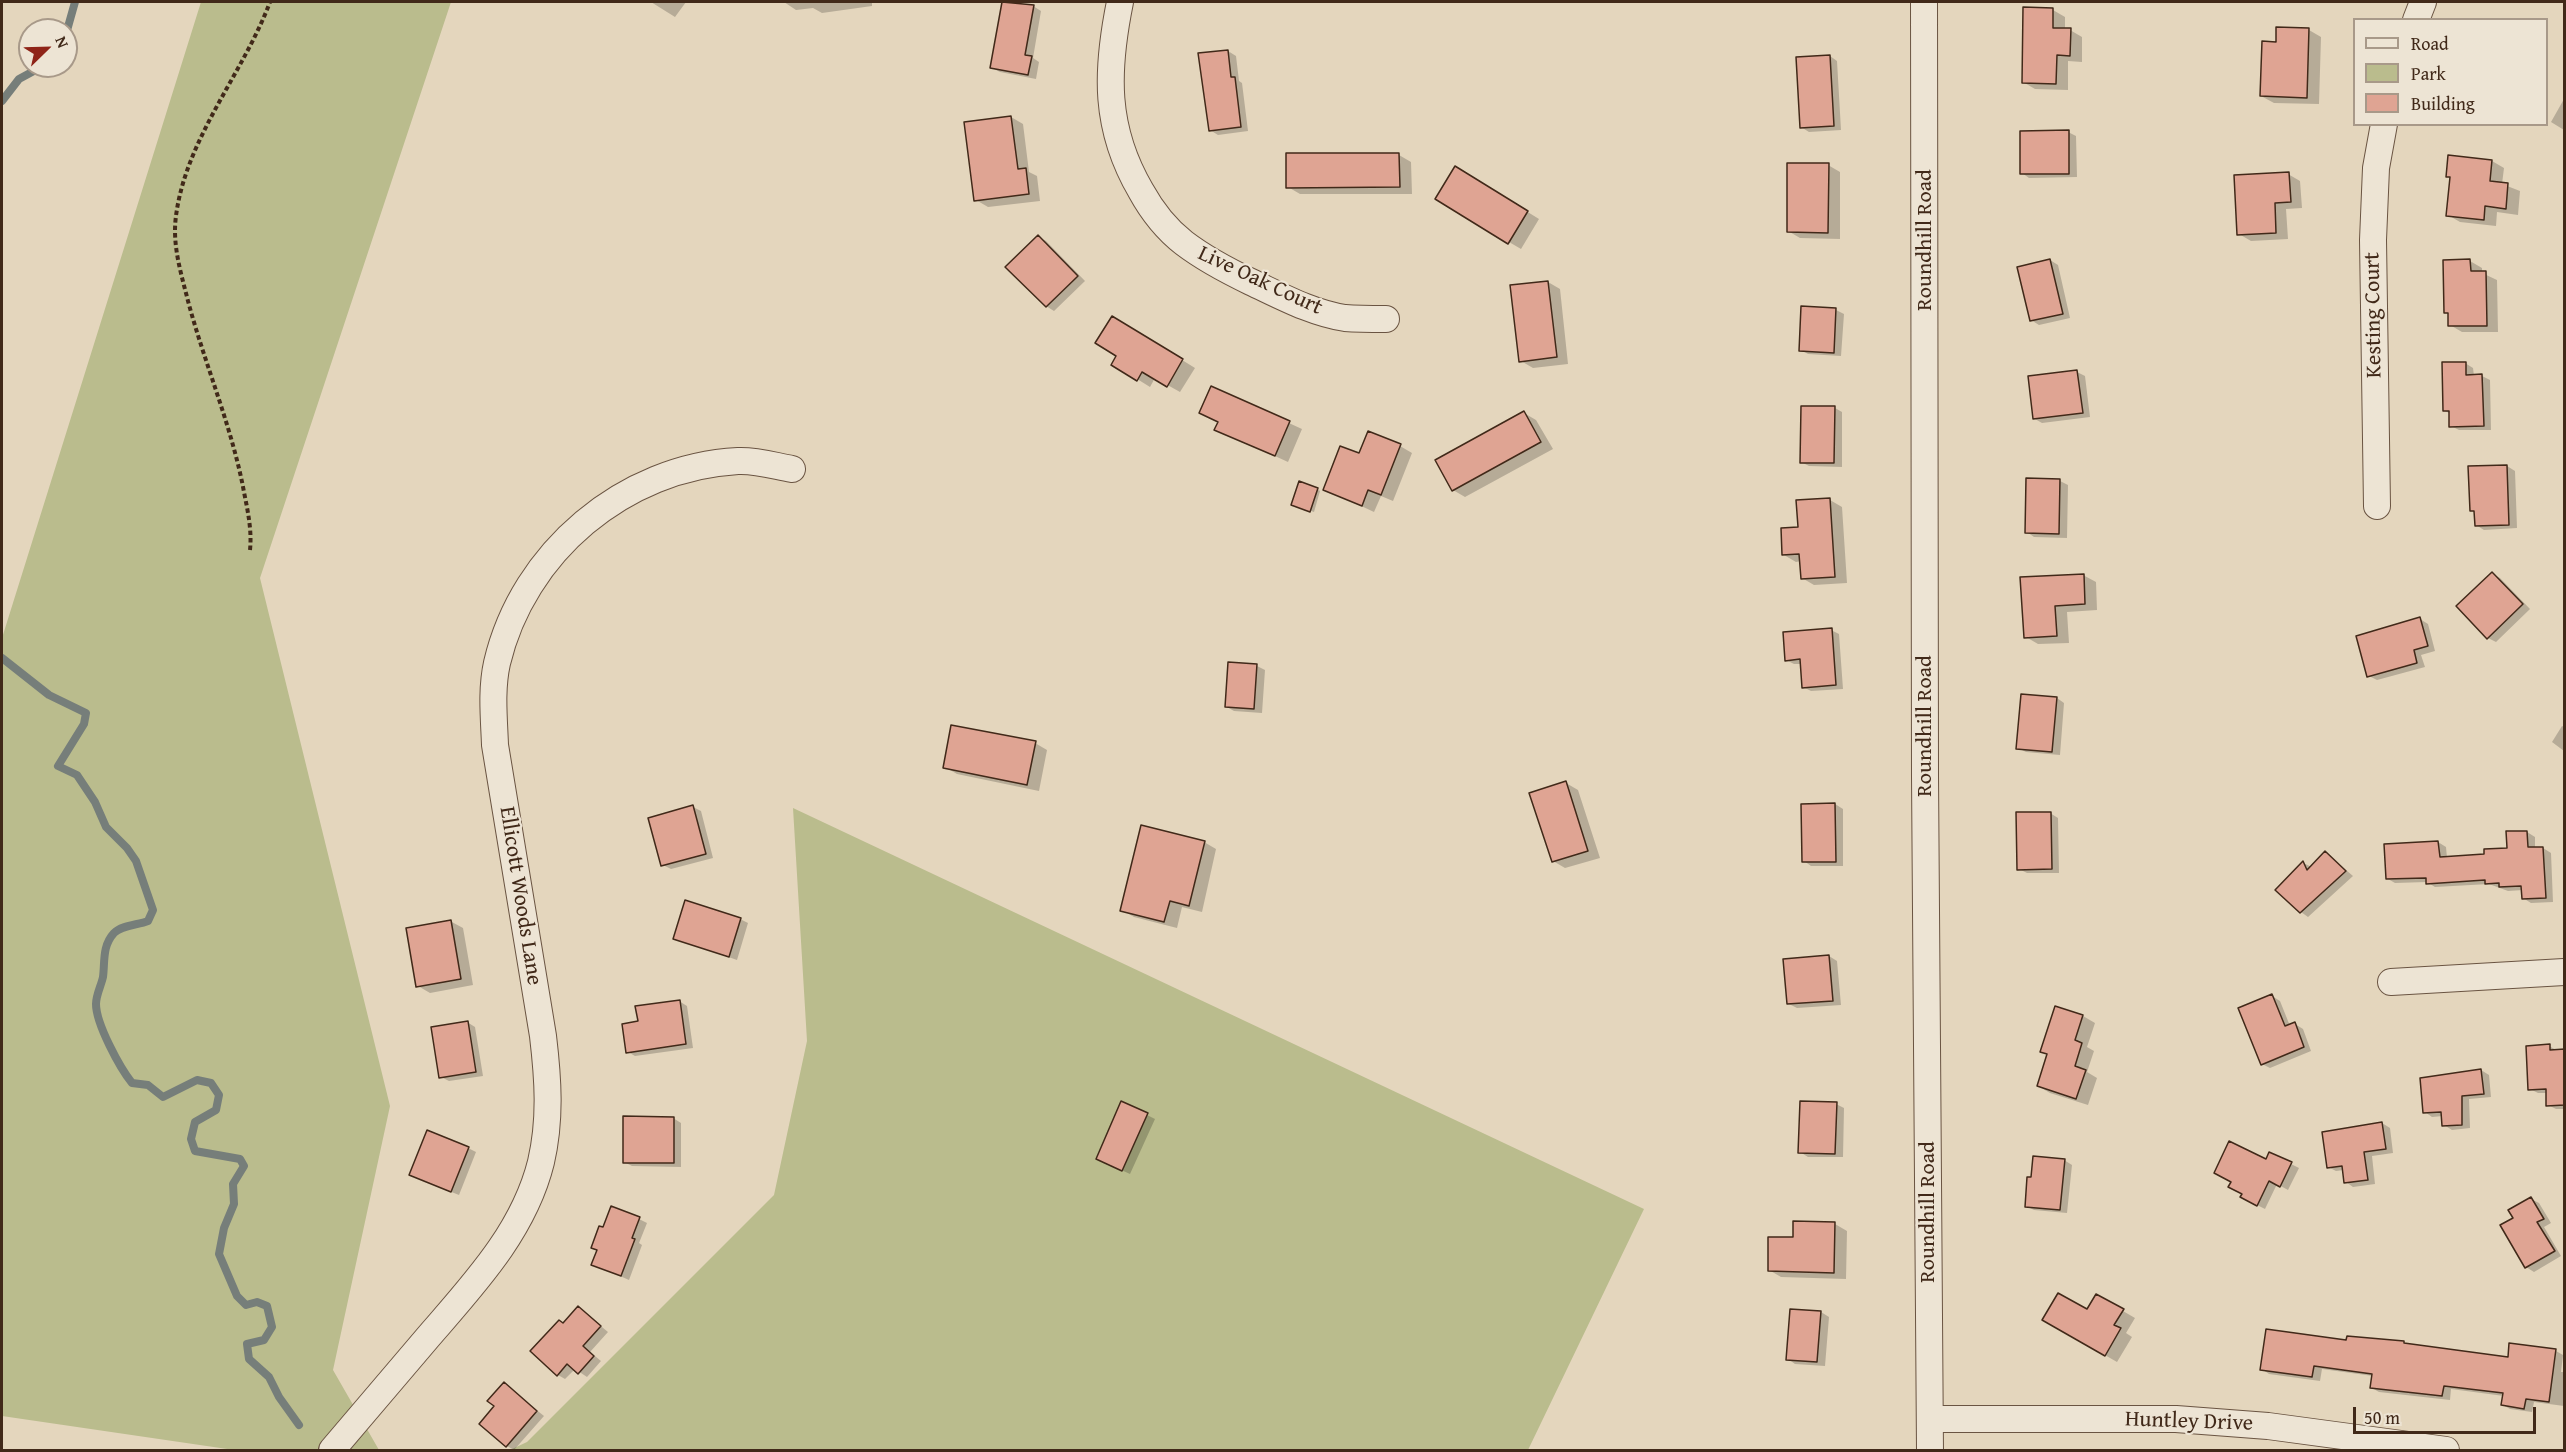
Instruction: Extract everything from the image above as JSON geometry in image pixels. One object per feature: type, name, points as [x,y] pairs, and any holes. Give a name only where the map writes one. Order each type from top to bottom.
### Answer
[{"type":"street","name":"Live Oak Court","points":[[1120,2],[1112,39],[1110,84],[1115,132],[1131,175],[1153,213],[1191,248],[1218,266],[1272,292],[1312,310],[1344,318],[1386,320]]},
{"type":"street","name":"Roundhill Road","points":[[1924,2],[1925,788],[1930,1450]]},
{"type":"street","points":[[2417,18],[2423,2]]},
{"type":"street","name":"Kesting Court","points":[[2377,506],[2373,240],[2376,168],[2384,126]]},
{"type":"street","name":"Ellicott Woods Lane","points":[[332,1450],[482,1274],[508,1237],[523,1209],[541,1163],[548,1122],[549,1083],[495,745],[493,701],[497,663],[526,589],[550,555],[584,522],[616,499],[652,481],[697,466],[741,461],[792,469]]},
{"type":"street","points":[[2391,982],[2565,972]]},
{"type":"street","name":"Huntley Drive","points":[[1931,1419],[2176,1419],[2268,1426],[2398,1447],[2446,1450]]},
{"type":"path","points":[[250,550],[251,536],[240,468],[178,263],[175,219],[181,186],[195,151],[259,31],[270,2]]},
{"type":"green space","points":[[201,2],[451,2],[260,578],[390,1106],[333,1370],[379,1450],[234,1450],[2,1416],[2,638]]},
{"type":"green space","points":[[793,808],[1644,1209],[1528,1450],[510,1450],[527,1442],[774,1195],[807,1041]]},
{"type":"building","points":[[1002,2],[1034,5],[1025,55],[1032,56],[1028,75],[990,68]]},
{"type":"building","points":[[2023,7],[2053,8],[2053,28],[2071,28],[2070,56],[2057,55],[2056,84],[2022,83]]},
{"type":"building","points":[[2276,27],[2309,28],[2307,98],[2260,96],[2262,41],[2276,42]]},
{"type":"building","points":[[1228,50],[1231,77],[1235,77],[1241,127],[1209,131],[1198,53]]},
{"type":"building","points":[[1830,55],[1834,126],[1800,128],[1796,57]]},
{"type":"building","points":[[1011,116],[1018,169],[1026,168],[1029,194],[974,201],[964,122]]},
{"type":"building","points":[[2069,130],[2069,174],[2020,174],[2020,131]]},
{"type":"building","points":[[1286,153],[1399,153],[1400,187],[1286,188]]},
{"type":"building","points":[[2448,155],[2492,160],[2490,181],[2508,183],[2506,209],[2485,206],[2484,220],[2446,216],[2450,177],[2446,177]]},
{"type":"building","points":[[1787,163],[1829,163],[1828,233],[1787,232]]},
{"type":"building","points":[[1455,166],[1528,211],[1508,244],[1435,199]]},
{"type":"building","points":[[2289,172],[2291,202],[2275,203],[2276,233],[2237,235],[2234,175]]},
{"type":"building","points":[[1038,235],[1078,276],[1046,307],[1005,267]]},
{"type":"building","points":[[2050,259],[2063,314],[2030,321],[2017,267]]},
{"type":"building","points":[[2470,259],[2471,271],[2486,271],[2487,326],[2448,326],[2448,313],[2444,313],[2443,260]]},
{"type":"building","points":[[1548,281],[1557,357],[1519,362],[1510,285]]},
{"type":"building","points":[[1801,306],[1836,308],[1834,353],[1799,351]]},
{"type":"building","points":[[1112,316],[1183,359],[1167,387],[1142,372],[1137,381],[1111,365],[1116,356],[1095,343]]},
{"type":"building","points":[[2442,362],[2466,362],[2466,375],[2482,374],[2484,426],[2449,427],[2449,411],[2443,411]]},
{"type":"building","points":[[2077,370],[2083,413],[2033,419],[2028,376]]},
{"type":"building","points":[[1211,386],[1290,421],[1275,456],[1214,430],[1218,422],[1199,413]]},
{"type":"building","points":[[1801,406],[1835,406],[1834,463],[1800,463]]},
{"type":"building","points":[[1524,411],[1541,442],[1452,491],[1435,460]]},
{"type":"building","points":[[1368,431],[1401,444],[1381,495],[1368,490],[1362,506],[1323,490],[1340,446],[1359,453]]},
{"type":"building","points":[[2507,465],[2509,525],[2475,526],[2474,511],[2470,511],[2468,466]]},
{"type":"building","points":[[2026,478],[2060,479],[2059,534],[2025,533]]},
{"type":"building","points":[[1299,481],[1318,488],[1310,512],[1291,505]]},
{"type":"building","points":[[1830,498],[1835,577],[1801,579],[1799,554],[1782,555],[1781,528],[1798,527],[1796,500]]},
{"type":"building","points":[[2492,572],[2523,604],[2487,639],[2456,606]]},
{"type":"building","points":[[2084,574],[2085,604],[2055,606],[2057,636],[2024,638],[2020,577]]},
{"type":"building","points":[[2420,617],[2428,646],[2414,650],[2417,663],[2367,677],[2356,636]]},
{"type":"building","points":[[1832,628],[1836,685],[1802,688],[1800,659],[1785,661],[1783,632]]},
{"type":"building","points":[[1228,662],[1257,664],[1254,709],[1225,707]]},
{"type":"building","points":[[2021,694],[2057,697],[2052,752],[2016,749]]},
{"type":"building","points":[[951,725],[1036,741],[1027,785],[943,768]]},
{"type":"building","points":[[1566,781],[1588,851],[1552,862],[1529,793]]},
{"type":"building","points":[[1835,803],[1836,862],[1802,862],[1801,804]]},
{"type":"building","points":[[693,805],[706,854],[661,866],[648,818]]},
{"type":"building","points":[[2016,812],[2051,812],[2052,869],[2017,870]]},
{"type":"building","points":[[1141,825],[1205,841],[1189,906],[1170,901],[1164,922],[1120,911]]},
{"type":"building","points":[[2506,831],[2527,831],[2528,847],[2543,847],[2546,898],[2522,899],[2521,886],[2499,887],[2499,883],[2485,884],[2485,880],[2426,884],[2426,878],[2386,879],[2384,844],[2438,841],[2440,857],[2484,854],[2484,849],[2507,848]]},
{"type":"building","points":[[2325,851],[2346,871],[2300,913],[2275,890],[2303,861],[2307,870]]},
{"type":"building","points":[[685,900],[741,918],[729,957],[673,939]]},
{"type":"building","points":[[451,920],[461,979],[416,987],[406,928]]},
{"type":"building","points":[[1829,955],[1833,1001],[1787,1004],[1783,959]]},
{"type":"building","points":[[2272,994],[2285,1026],[2295,1022],[2304,1047],[2261,1065],[2238,1008]]},
{"type":"building","points":[[680,1000],[686,1044],[626,1053],[622,1024],[638,1021],[635,1006]]},
{"type":"building","points":[[2055,1006],[2083,1015],[2075,1040],[2082,1043],[2075,1066],[2086,1070],[2076,1099],[2037,1086],[2047,1054],[2040,1052]]},
{"type":"building","points":[[468,1021],[476,1072],[439,1078],[431,1027]]},
{"type":"building","points":[[2550,1044],[2550,1050],[2565,1049],[2565,1105],[2546,1106],[2546,1089],[2528,1090],[2526,1046]]},
{"type":"building","points":[[2481,1069],[2484,1094],[2462,1096],[2462,1125],[2442,1126],[2441,1112],[2423,1113],[2420,1078]]},
{"type":"building","points":[[1121,1101],[1148,1113],[1122,1171],[1096,1159]]},
{"type":"building","points":[[1800,1101],[1837,1102],[1835,1154],[1798,1153]]},
{"type":"building","points":[[623,1116],[674,1117],[674,1163],[623,1163]]},
{"type":"building","points":[[2382,1122],[2386,1149],[2364,1152],[2368,1180],[2344,1183],[2342,1166],[2327,1168],[2322,1132]]},
{"type":"building","points":[[427,1130],[469,1147],[451,1192],[409,1175]]},
{"type":"building","points":[[2229,1141],[2266,1159],[2269,1152],[2292,1162],[2280,1187],[2269,1181],[2257,1206],[2240,1197],[2242,1194],[2228,1187],[2231,1182],[2214,1173]]},
{"type":"building","points":[[2033,1156],[2065,1159],[2060,1210],[2025,1207],[2027,1177],[2031,1177]]},
{"type":"building","points":[[2531,1197],[2544,1219],[2537,1222],[2555,1251],[2525,1268],[2500,1225],[2513,1218],[2508,1210]]},
{"type":"building","points":[[611,1206],[640,1217],[632,1238],[635,1239],[621,1276],[591,1265],[597,1250],[591,1248],[599,1226],[603,1227]]},
{"type":"building","points":[[1793,1221],[1835,1222],[1834,1273],[1768,1271],[1768,1237],[1793,1237]]},
{"type":"building","points":[[2058,1293],[2087,1309],[2096,1294],[2124,1309],[2114,1325],[2121,1328],[2105,1356],[2042,1320]]},
{"type":"building","points":[[578,1306],[601,1326],[583,1346],[594,1356],[578,1374],[567,1364],[557,1376],[530,1351],[559,1320],[563,1323]]},
{"type":"building","points":[[1790,1309],[1821,1311],[1817,1362],[1786,1360]]},
{"type":"building","points":[[2266,1329],[2346,1340],[2347,1336],[2404,1341],[2404,1343],[2508,1357],[2509,1343],[2556,1349],[2549,1402],[2526,1399],[2524,1409],[2501,1405],[2503,1393],[2444,1386],[2442,1396],[2370,1388],[2372,1374],[2314,1366],[2312,1377],[2260,1370]]},
{"type":"building","points":[[504,1382],[537,1411],[506,1447],[479,1424],[494,1406],[487,1401]]},
{"type":"waterway","points":[[70,18],[75,2]]},
{"type":"waterway","points":[[2,101],[21,78]]},
{"type":"waterway","points":[[2,658],[49,695],[86,713],[84,724],[58,766],[77,775],[95,802],[106,827],[127,848],[136,861],[153,910],[148,921],[117,930],[110,938],[96,1001],[97,1013],[115,1057],[132,1083],[148,1085],[163,1097],[197,1080],[211,1083],[219,1095],[216,1110],[195,1122],[191,1139],[195,1151],[240,1159],[244,1166],[233,1184],[234,1204],[224,1228],[219,1254],[237,1296],[246,1305],[257,1302],[267,1306],[272,1327],[264,1340],[247,1344],[249,1359],[269,1377],[279,1397],[299,1425]]}]
